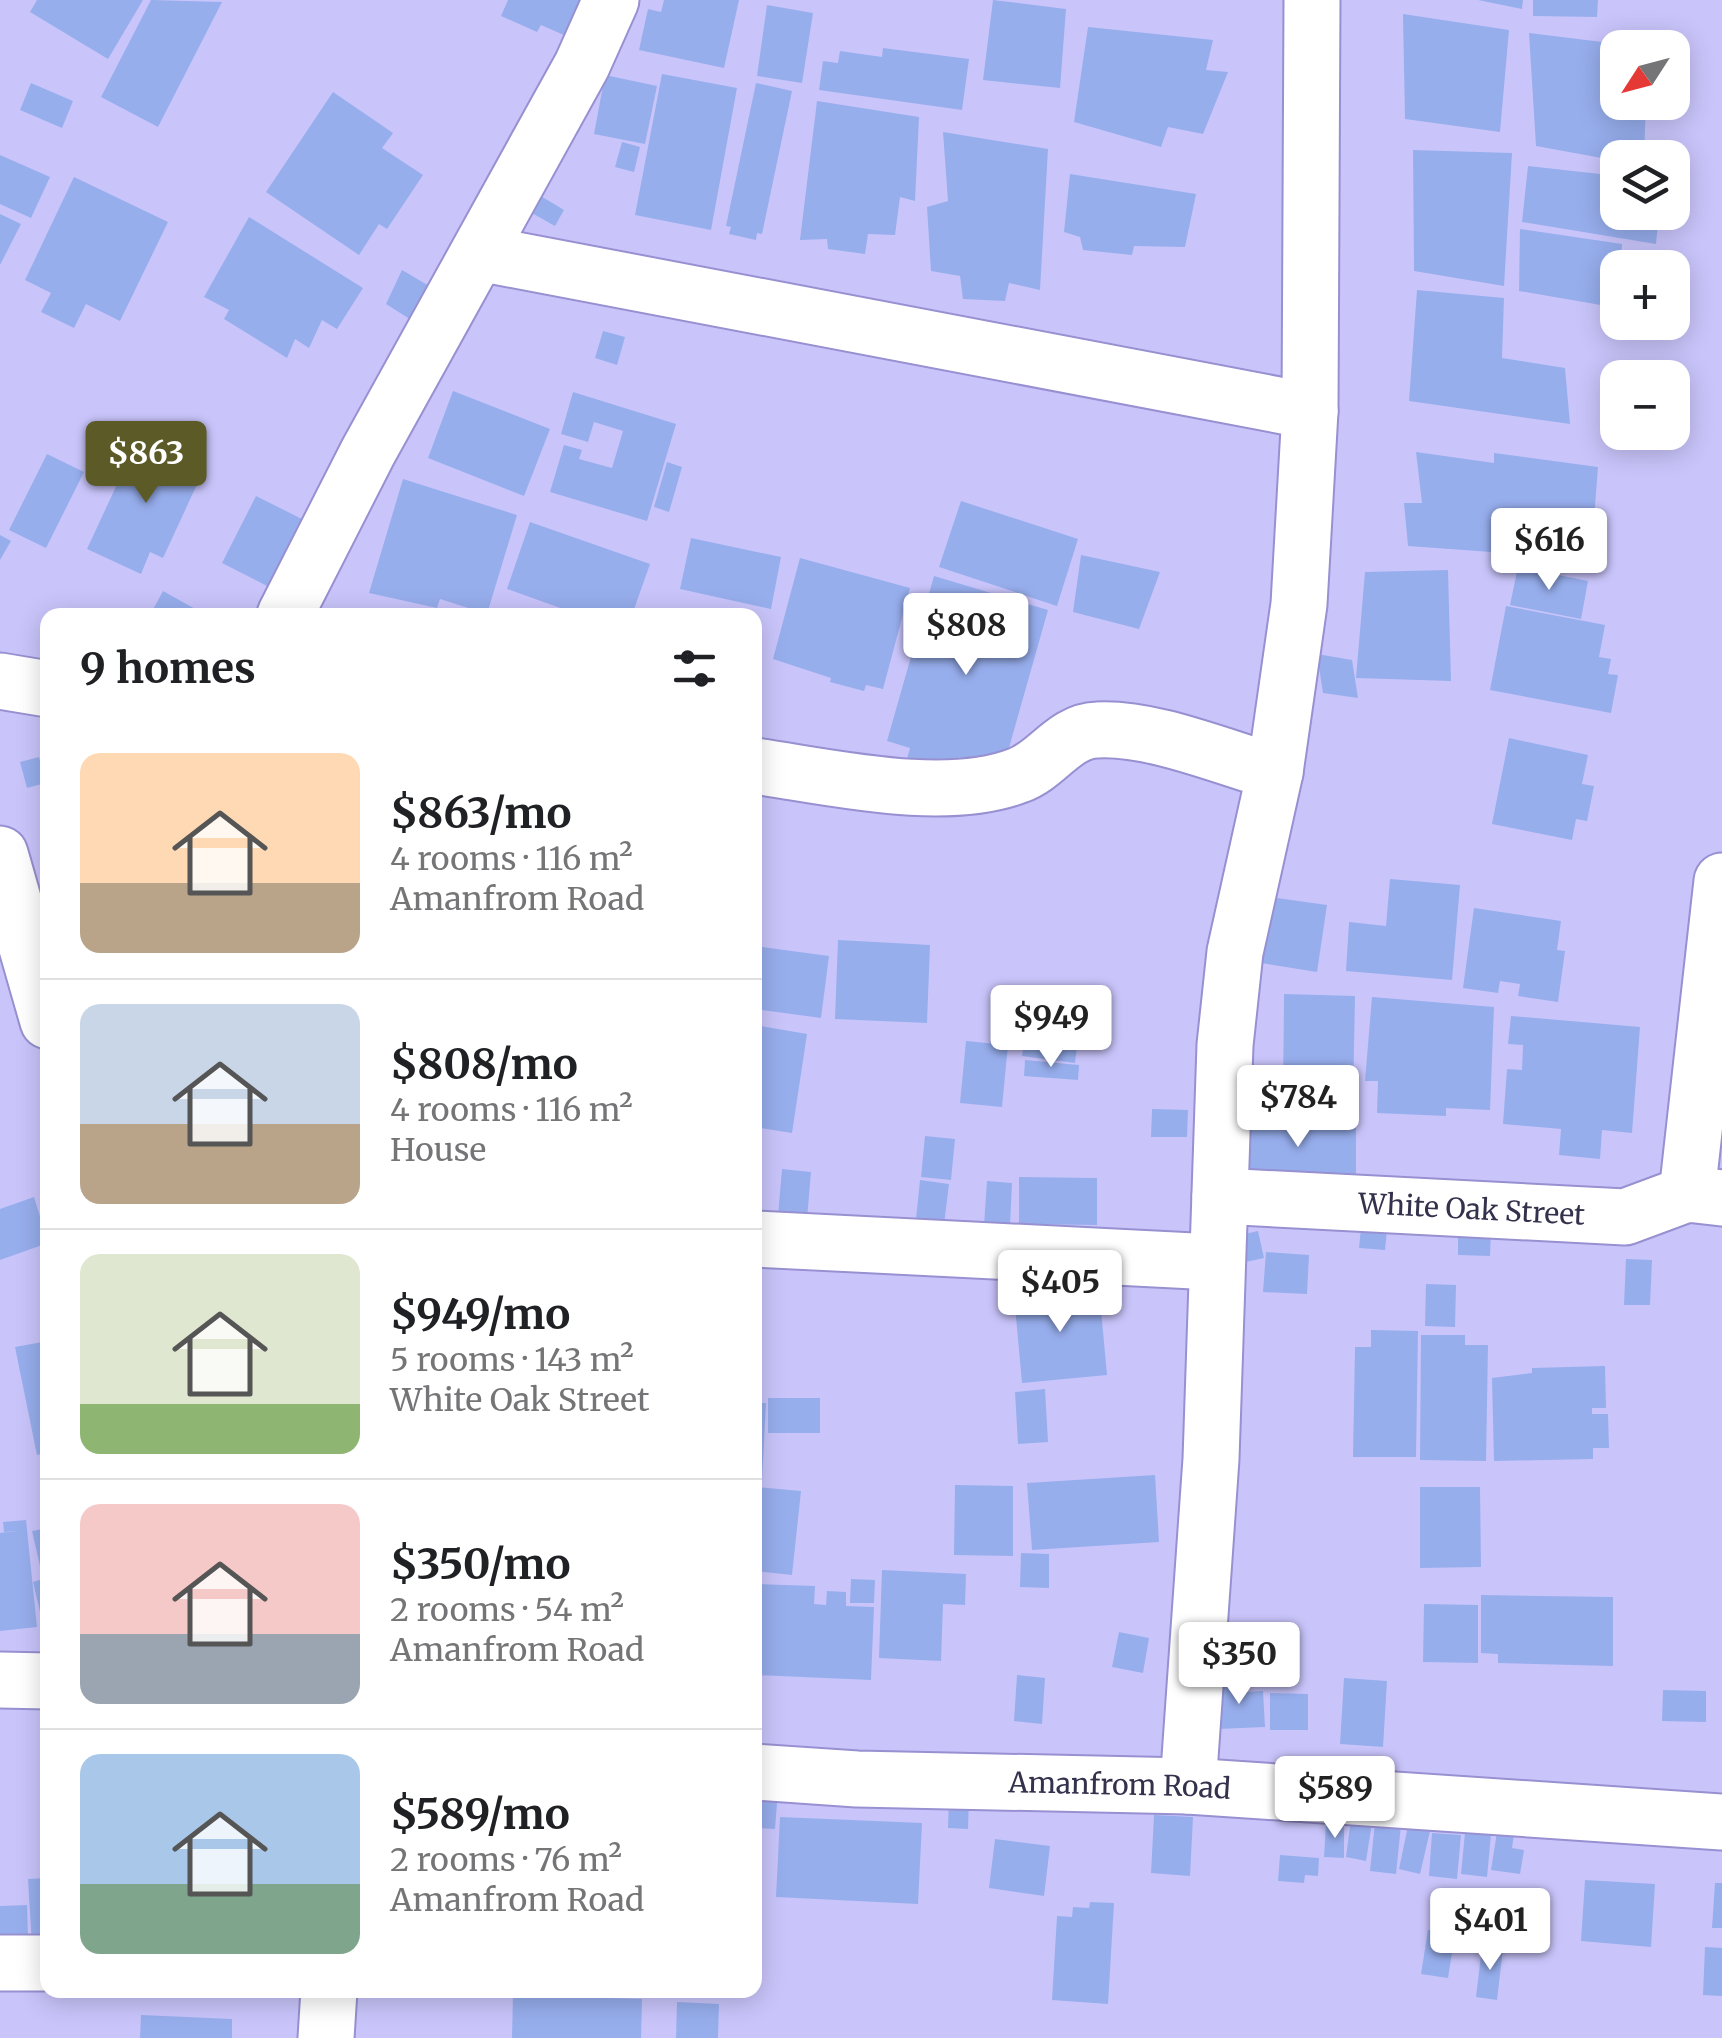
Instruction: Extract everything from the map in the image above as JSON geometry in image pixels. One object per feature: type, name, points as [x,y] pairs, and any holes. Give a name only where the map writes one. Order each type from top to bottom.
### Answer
[{"type":"street","points":[[289,608],[368,452],[582,65],[611,0]]},
{"type":"street","points":[[1188,1786],[1211,1458],[1214,1262],[1225,1045],[1235,952],[1274,772],[1299,604],[1310,411],[1312,0]]},
{"type":"street","points":[[479,253],[1310,411]]},
{"type":"street","points":[[0,681],[40,688]]},
{"type":"street","points":[[762,767],[881,784],[958,786],[1022,774],[1058,745],[1095,730],[1166,740],[1274,772]]},
{"type":"street","points":[[0,854],[40,993]]},
{"type":"street","points":[[1704,1196],[1722,881]]},
{"type":"street","name":"White Oak Street","points":[[1220,1196],[1625,1216],[1704,1196]]},
{"type":"street","points":[[762,1240],[1214,1262]]},
{"type":"street","points":[[0,1680],[40,1681]]},
{"type":"street","name":"Amanfrom Road","points":[[762,1772],[857,1779],[1188,1786],[1722,1822]]},
{"type":"street","points":[[0,1963],[40,1963]]},
{"type":"street","points":[[326,2038],[328,1998]]},
{"type":"building","points":[[37,0],[143,0],[108,59],[30,12]]},
{"type":"building","points":[[151,0],[222,2],[158,127],[101,97]]},
{"type":"building","points":[[508,0],[581,0],[566,36],[541,25],[537,32],[501,16]]},
{"type":"building","points":[[664,0],[739,0],[724,68],[639,50],[648,9],[661,12]]},
{"type":"building","points":[[993,0],[1066,9],[1060,88],[983,80]]},
{"type":"building","points":[[1478,0],[1523,0],[1522,9]]},
{"type":"building","points":[[1533,0],[1598,0],[1597,17],[1533,16]]},
{"type":"building","points":[[767,5],[813,13],[802,83],[757,76]]},
{"type":"building","points":[[1403,14],[1509,30],[1500,132],[1405,119]]},
{"type":"building","points":[[1088,27],[1213,40],[1206,70],[1228,72],[1203,134],[1168,127],[1161,147],[1074,122]]},
{"type":"building","points":[[1529,33],[1600,42],[1600,120],[1645,120],[1645,140],[1600,140],[1600,158],[1536,146]]},
{"type":"building","points":[[883,48],[969,59],[962,110],[819,90],[823,61],[838,63],[840,51],[882,57]]},
{"type":"building","points":[[662,74],[737,88],[711,230],[635,215]]},
{"type":"building","points":[[605,75],[657,86],[645,144],[594,134]]},
{"type":"building","points":[[31,83],[73,101],[62,128],[20,110]]},
{"type":"building","points":[[756,83],[792,91],[762,234],[757,233],[756,240],[729,234],[731,227],[726,226]]},
{"type":"building","points":[[333,92],[393,133],[382,148],[423,175],[387,229],[379,224],[359,255],[266,192]]},
{"type":"building","points":[[817,101],[919,117],[915,201],[900,197],[895,235],[868,234],[865,254],[828,249],[827,239],[800,240]]},
{"type":"building","points":[[943,132],[1048,149],[1040,290],[1009,283],[1005,301],[963,299],[960,276],[931,271],[927,207],[948,201]]},
{"type":"building","points":[[622,142],[640,147],[634,172],[615,167]]},
{"type":"building","points":[[1413,150],[1512,153],[1504,286],[1414,271]]},
{"type":"building","points":[[0,155],[50,177],[31,218],[0,204]]},
{"type":"building","points":[[1528,166],[1600,174],[1600,230],[1657,230],[1656,244],[1522,222]]},
{"type":"building","points":[[1070,174],[1196,194],[1185,247],[1134,246],[1132,255],[1083,250],[1080,237],[1064,232]]},
{"type":"building","points":[[74,177],[168,222],[120,321],[86,304],[74,328],[41,312],[51,293],[25,280]]},
{"type":"building","points":[[539,195],[564,210],[555,226],[530,212]]},
{"type":"building","points":[[0,214],[21,224],[0,265]]},
{"type":"building","points":[[249,217],[363,288],[337,329],[322,320],[309,348],[295,339],[287,358],[224,319],[229,310],[204,297]]},
{"type":"building","points":[[1520,229],[1622,244],[1622,250],[1600,250],[1600,305],[1519,291]]},
{"type":"building","points":[[402,270],[436,290],[416,323],[386,304]]},
{"type":"building","points":[[1417,290],[1504,298],[1502,358],[1565,368],[1570,424],[1409,401]]},
{"type":"building","points":[[603,331],[625,337],[617,365],[595,358]]},
{"type":"building","points":[[453,391],[550,429],[524,496],[428,458]]},
{"type":"building","points":[[573,392],[676,424],[647,521],[550,492],[564,445],[582,450],[579,459],[612,468],[623,431],[594,422],[588,442],[561,434]]},
{"type":"building","points":[[139,437],[205,467],[163,558],[150,552],[141,574],[87,549]]},
{"type":"building","points":[[1416,452],[1494,463],[1494,453],[1598,467],[1591,559],[1408,546],[1404,503],[1422,503]]},
{"type":"building","points":[[47,454],[84,472],[46,548],[9,530]]},
{"type":"building","points":[[667,462],[682,467],[669,512],[654,507]]},
{"type":"building","points":[[403,479],[517,515],[489,608],[468,608],[440,599],[437,608],[369,593]]},
{"type":"building","points":[[256,496],[302,519],[269,587],[222,563]]},
{"type":"building","points":[[961,501],[1078,539],[1057,606],[939,567]]},
{"type":"building","points":[[530,522],[650,564],[634,608],[560,608],[507,589]]},
{"type":"building","points":[[0,535],[11,541],[0,560]]},
{"type":"building","points":[[691,538],[781,557],[771,609],[680,589]]},
{"type":"building","points":[[1081,555],[1160,572],[1139,629],[1073,612]]},
{"type":"building","points":[[800,558],[910,588],[883,689],[866,685],[864,691],[830,682],[831,678],[773,659]]},
{"type":"building","points":[[1518,567],[1588,581],[1581,619],[1510,605]]},
{"type":"building","points":[[1448,570],[1451,681],[1356,678],[1365,572]]},
{"type":"building","points":[[934,576],[1048,610],[1003,769],[959,757],[953,780],[905,766],[910,748],[887,741]]},
{"type":"building","points":[[163,591],[193,608],[154,608]]},
{"type":"building","points":[[1506,606],[1605,625],[1599,657],[1611,659],[1608,674],[1618,675],[1611,713],[1490,690]]},
{"type":"building","points":[[1317,654],[1352,660],[1358,698],[1323,693]]},
{"type":"building","points":[[1509,738],[1588,755],[1582,784],[1594,786],[1587,821],[1576,819],[1572,840],[1492,824]]},
{"type":"building","points":[[39,757],[40,784],[27,788],[20,762]]},
{"type":"building","points":[[1390,879],[1460,885],[1452,980],[1346,971],[1349,922],[1386,926]]},
{"type":"building","points":[[1270,897],[1327,905],[1317,972],[1261,963]]},
{"type":"building","points":[[1474,908],[1561,921],[1557,950],[1565,951],[1558,1002],[1518,996],[1520,984],[1500,981],[1498,993],[1463,988]]},
{"type":"building","points":[[838,940],[930,945],[927,1023],[835,1019]]},
{"type":"building","points":[[762,947],[829,956],[821,1018],[762,1010]]},
{"type":"building","points":[[1284,994],[1355,996],[1353,1098],[1283,1097]]},
{"type":"building","points":[[1372,997],[1494,1007],[1490,1110],[1446,1108],[1446,1116],[1377,1113],[1378,1081],[1365,1081]]},
{"type":"building","points":[[1511,1016],[1640,1027],[1632,1133],[1602,1130],[1600,1159],[1559,1155],[1561,1129],[1503,1124],[1507,1069],[1522,1070],[1523,1045],[1508,1044]]},
{"type":"building","points":[[762,1026],[807,1034],[792,1133],[762,1128]]},
{"type":"building","points":[[1026,1031],[1078,1038],[1075,1063],[1022,1056]]},
{"type":"building","points":[[966,1041],[1008,1045],[1002,1107],[960,1103]]},
{"type":"building","points":[[1025,1060],[1079,1065],[1078,1080],[1024,1076]]},
{"type":"building","points":[[1305,1105],[1356,1106],[1356,1193],[1237,1191],[1238,1109],[1305,1110]]},
{"type":"building","points":[[1152,1109],[1188,1110],[1187,1137],[1151,1137]]},
{"type":"building","points":[[925,1136],[955,1139],[951,1180],[921,1177]]},
{"type":"building","points":[[782,1169],[811,1172],[807,1219],[778,1216]]},
{"type":"building","points":[[1019,1177],[1097,1178],[1097,1225],[1019,1224]]},
{"type":"building","points":[[920,1180],[949,1184],[943,1233],[915,1229]]},
{"type":"building","points":[[987,1181],[1012,1183],[1010,1226],[984,1225]]},
{"type":"building","points":[[34,1197],[40,1217],[40,1246],[0,1260],[0,1209]]},
{"type":"building","points":[[1362,1217],[1388,1220],[1385,1250],[1359,1248]]},
{"type":"building","points":[[1458,1230],[1491,1230],[1490,1256],[1458,1255]]},
{"type":"building","points":[[1258,1231],[1264,1258],[1241,1263],[1236,1236]]},
{"type":"building","points":[[1266,1252],[1309,1255],[1307,1294],[1263,1292]]},
{"type":"building","points":[[1626,1259],[1652,1260],[1650,1305],[1624,1305]]},
{"type":"building","points":[[1426,1284],[1456,1285],[1455,1327],[1425,1326]]},
{"type":"building","points":[[1099,1288],[1107,1375],[1022,1383],[1014,1295]]},
{"type":"building","points":[[1371,1330],[1418,1331],[1416,1457],[1353,1457],[1355,1347],[1371,1347]]},
{"type":"building","points":[[1421,1335],[1465,1335],[1465,1345],[1488,1345],[1486,1461],[1420,1460]]},
{"type":"building","points":[[40,1342],[40,1454],[37,1455],[15,1347]]},
{"type":"building","points":[[1605,1366],[1606,1408],[1592,1408],[1592,1414],[1608,1414],[1609,1448],[1593,1448],[1593,1459],[1494,1461],[1492,1378],[1532,1373],[1532,1368]]},
{"type":"building","points":[[1045,1389],[1048,1442],[1018,1444],[1015,1392]]},
{"type":"building","points":[[768,1398],[820,1398],[820,1433],[768,1433]]},
{"type":"building","points":[[762,1403],[766,1403],[762,1481]]},
{"type":"building","points":[[1155,1475],[1159,1542],[1032,1550],[1027,1483]]},
{"type":"building","points":[[955,1485],[1013,1486],[1013,1556],[954,1555]]},
{"type":"building","points":[[1420,1487],[1480,1487],[1481,1567],[1420,1568]]},
{"type":"building","points":[[762,1488],[801,1491],[792,1575],[762,1572]]},
{"type":"building","points":[[26,1520],[37,1627],[0,1631],[0,1533],[16,1531],[4,1532],[3,1522]]},
{"type":"building","points":[[40,1530],[40,1566],[32,1531]]},
{"type":"building","points":[[1021,1553],[1049,1554],[1049,1588],[1020,1587]]},
{"type":"building","points":[[882,1570],[966,1574],[965,1605],[943,1604],[941,1661],[879,1658]]},
{"type":"building","points":[[851,1579],[875,1580],[874,1603],[850,1603]]},
{"type":"building","points":[[40,1580],[40,1612],[33,1582]]},
{"type":"building","points":[[762,1584],[815,1586],[814,1604],[826,1605],[827,1591],[846,1592],[846,1606],[874,1607],[871,1680],[762,1675]]},
{"type":"building","points":[[1481,1595],[1613,1597],[1613,1666],[1498,1663],[1498,1654],[1481,1653]]},
{"type":"building","points":[[1424,1604],[1478,1605],[1478,1663],[1423,1662]]},
{"type":"building","points":[[1119,1632],[1149,1638],[1143,1673],[1112,1667]]},
{"type":"building","points":[[1017,1675],[1045,1678],[1042,1724],[1014,1721]]},
{"type":"building","points":[[1344,1678],[1387,1681],[1383,1747],[1340,1744]]},
{"type":"building","points":[[1246,1683],[1246,1692],[1263,1691],[1265,1727],[1218,1729],[1216,1684]]},
{"type":"building","points":[[1663,1690],[1706,1691],[1706,1722],[1662,1721]]},
{"type":"building","points":[[1270,1693],[1308,1694],[1308,1730],[1270,1730]]},
{"type":"building","points":[[762,1789],[778,1790],[775,1829],[762,1828]]},
{"type":"building","points":[[949,1797],[969,1798],[968,1829],[948,1828]]},
{"type":"building","points":[[1154,1815],[1193,1817],[1190,1876],[1151,1873]]},
{"type":"building","points":[[780,1817],[922,1823],[918,1904],[776,1897]]},
{"type":"building","points":[[1351,1819],[1372,1823],[1366,1861],[1346,1857]]},
{"type":"building","points":[[1375,1822],[1401,1825],[1396,1874],[1370,1871]]},
{"type":"building","points":[[1466,1822],[1492,1824],[1487,1877],[1461,1874]]},
{"type":"building","points":[[1326,1824],[1344,1824],[1344,1858],[1324,1857]]},
{"type":"building","points":[[1408,1826],[1430,1831],[1420,1874],[1399,1869]]},
{"type":"building","points":[[1497,1832],[1514,1834],[1512,1848],[1524,1850],[1520,1874],[1491,1870]]},
{"type":"building","points":[[1432,1833],[1461,1835],[1457,1879],[1429,1876]]},
{"type":"building","points":[[995,1839],[1050,1846],[1044,1896],[989,1888]]},
{"type":"building","points":[[1280,1855],[1319,1858],[1318,1876],[1305,1875],[1304,1883],[1278,1881]]},
{"type":"building","points":[[40,1878],[40,1945],[32,1945],[28,1879]]},
{"type":"building","points":[[1585,1880],[1655,1884],[1651,1947],[1581,1941]]},
{"type":"building","points":[[1715,1883],[1722,1883],[1722,1928],[1712,1928]]},
{"type":"building","points":[[1090,1902],[1114,1903],[1108,2004],[1052,2000],[1057,1916],[1072,1917],[1073,1907],[1089,1908]]},
{"type":"building","points":[[27,1905],[28,1941],[0,1941],[0,1906]]},
{"type":"building","points":[[1428,1930],[1455,1934],[1448,1978],[1421,1974]]},
{"type":"building","points":[[1482,1947],[1503,1949],[1497,2000],[1476,1997]]},
{"type":"building","points":[[1705,1947],[1722,1948],[1722,1996],[1703,1995]]},
{"type":"building","points":[[513,1998],[642,1999],[641,2038],[512,2038]]},
{"type":"building","points":[[677,2002],[719,2004],[718,2038],[676,2038]]},
{"type":"building","points":[[141,2015],[232,2019],[232,2038],[140,2038]]}]
